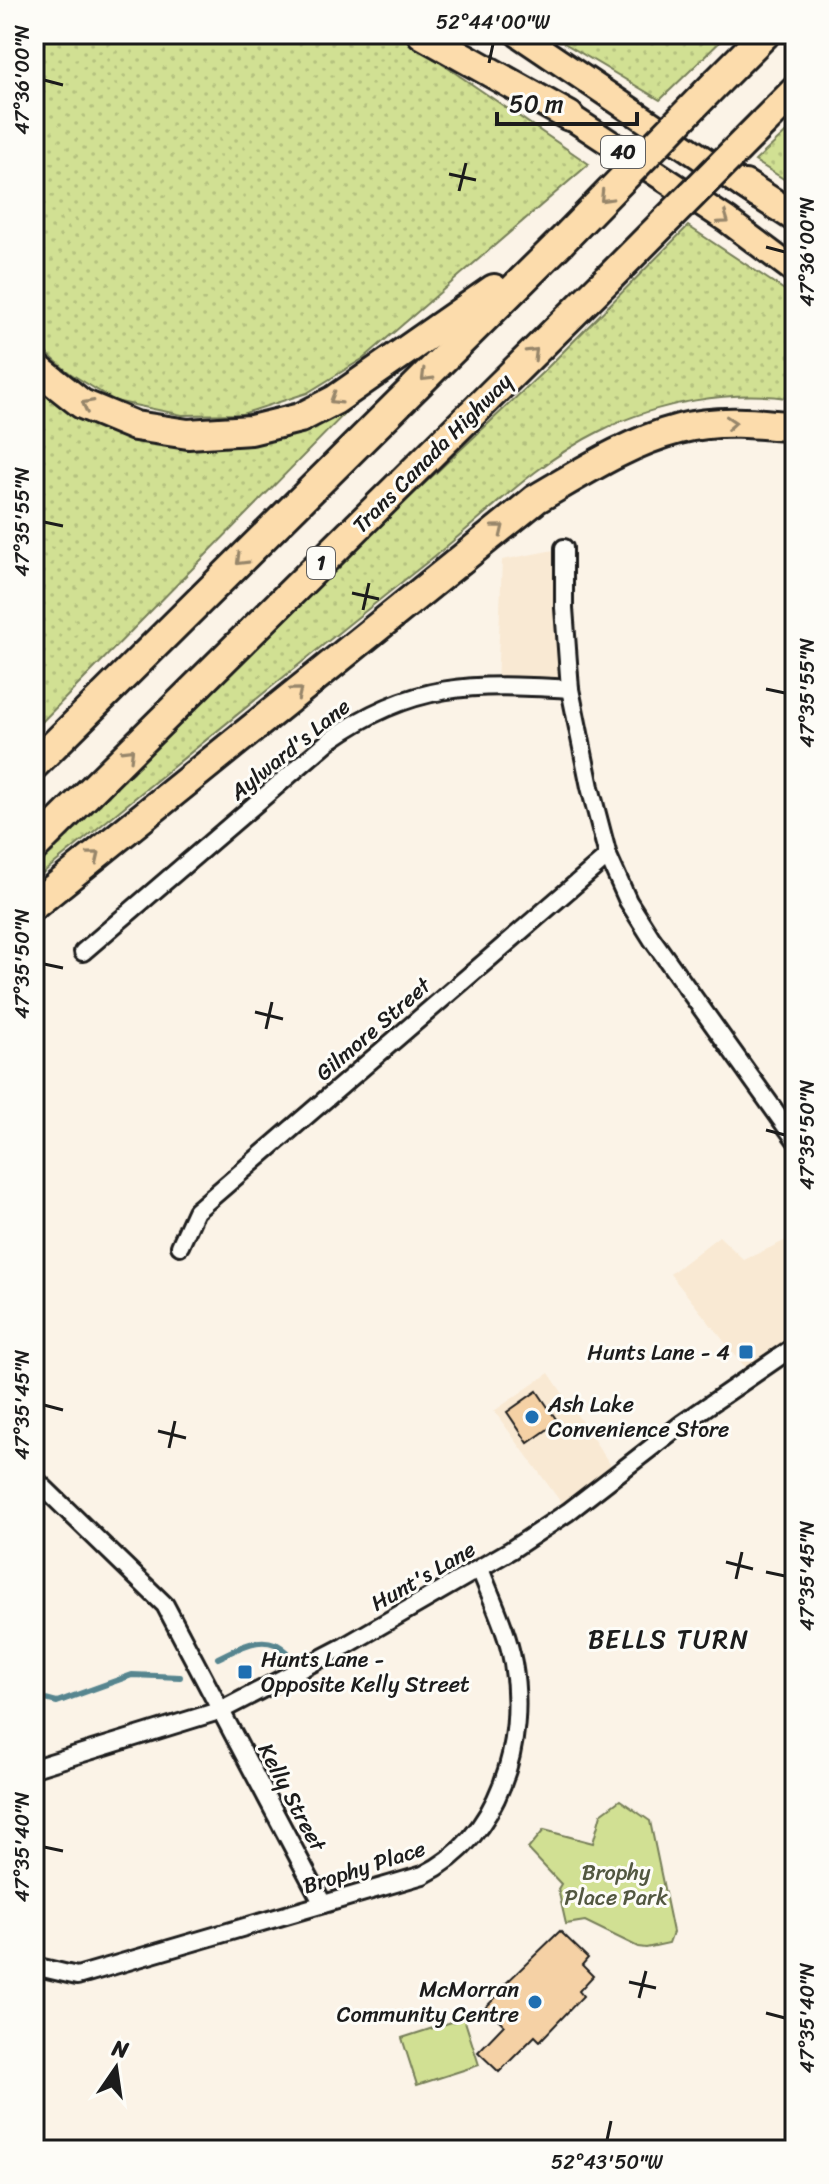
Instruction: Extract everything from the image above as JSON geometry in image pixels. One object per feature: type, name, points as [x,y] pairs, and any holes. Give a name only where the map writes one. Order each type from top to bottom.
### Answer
[{"type":"highway","points":[[422,34],[569,116]]},
{"type":"highway","points":[[34,765],[560,243],[765,34]]},
{"type":"highway","name":"Trans Canada Highway","points":[[34,847],[795,91]]},
{"type":"highway","points":[[764,122],[795,99]]},
{"type":"highway","points":[[745,185],[795,217]]},
{"type":"highway","points":[[34,366],[82,404],[135,426],[188,434],[251,430],[300,418],[335,400],[560,243]]},
{"type":"highway","points":[[34,905],[536,499],[613,455],[679,429],[738,422],[795,427]]},
{"type":"main road","name":"40","points":[[451,34],[727,220],[795,271]]},
{"type":"main road","name":"40","points":[[518,34],[745,185],[795,226]]},
{"type":"street","points":[[564,548],[564,608],[570,689],[608,856],[628,901],[652,939],[795,1139]]},
{"type":"street","name":"Aylward's Lane","points":[[83,952],[330,740],[361,718],[393,703],[436,691],[497,685],[570,689]]},
{"type":"street","name":"Gilmore Street","points":[[180,1246],[196,1211],[608,856]]},
{"type":"street","name":"Hunt's Lane","points":[[34,1768],[222,1710],[256,1694],[480,1569],[568,1512],[683,1423],[795,1346]]},
{"type":"street","name":"Kelly Street","points":[[34,1478],[165,1605],[323,1904]]},
{"type":"street","name":"Brophy Place","points":[[34,1966],[77,1976],[423,1875],[440,1867],[460,1851],[486,1820],[499,1793],[512,1756],[517,1710],[506,1638],[480,1569]]},
{"type":"shaded area","points":[[564,548],[570,689],[497,685],[502,560]]},
{"type":"shaded area","points":[[719,1236],[744,1260],[795,1236],[795,1346],[752,1376],[670,1274]]},
{"type":"shaded area","points":[[549,1373],[616,1473],[568,1512],[494,1411]]},
{"type":"green space","points":[[38,34],[398,34],[589,164],[364,358],[307,393],[242,414],[182,415],[115,401],[68,372],[34,342],[34,38]]},
{"type":"green space","points":[[549,34],[728,34],[660,100]]},
{"type":"green space","points":[[795,124],[795,186],[755,161]]},
{"type":"green space","points":[[688,226],[795,297],[795,399],[720,397],[670,405],[622,421],[576,444],[510,492],[34,880],[34,863],[114,780],[543,372]]},
{"type":"green space","points":[[34,379],[185,442],[363,395],[34,730]]},
{"type":"green space","name":"Brophy Place Park","points":[[620,1800],[650,1821],[673,1932],[669,1943],[638,1947],[585,1921],[566,1924],[558,1889],[561,1884],[528,1849],[544,1830],[593,1843],[601,1814]]},
{"type":"green space","points":[[464,2018],[479,2065],[417,2085],[402,2038]]},
{"type":"building","name":"Ash Lake Convenience Store","points":[[537,1391],[558,1422],[528,1443],[507,1412]]},
{"type":"building","name":"McMorran Community Centre","points":[[560,1931],[588,1958],[582,1965],[593,1976],[579,1991],[583,1996],[540,2041],[535,2036],[499,2072],[478,2052],[504,2025],[486,2007],[498,1995],[496,1993]]},
{"type":"waterway","points":[[218,1658],[262,1642],[279,1646],[287,1652]]},
{"type":"waterway","points":[[34,1696],[57,1702],[132,1675],[180,1677]]},
{"type":"place","name":"Hunts Lane - 4","points":[[746,1352]]},
{"type":"place","name":"Ash Lake Convenience Store","points":[[532,1417]]},
{"type":"place","name":"Hunts Lane - Opposite Kelly Street","points":[[245,1672]]},
{"type":"place","name":"McMorran Community Centre","points":[[535,2002]]},
{"type":"district","name":"BELLS TURN","points":[[669,1639]]}]
